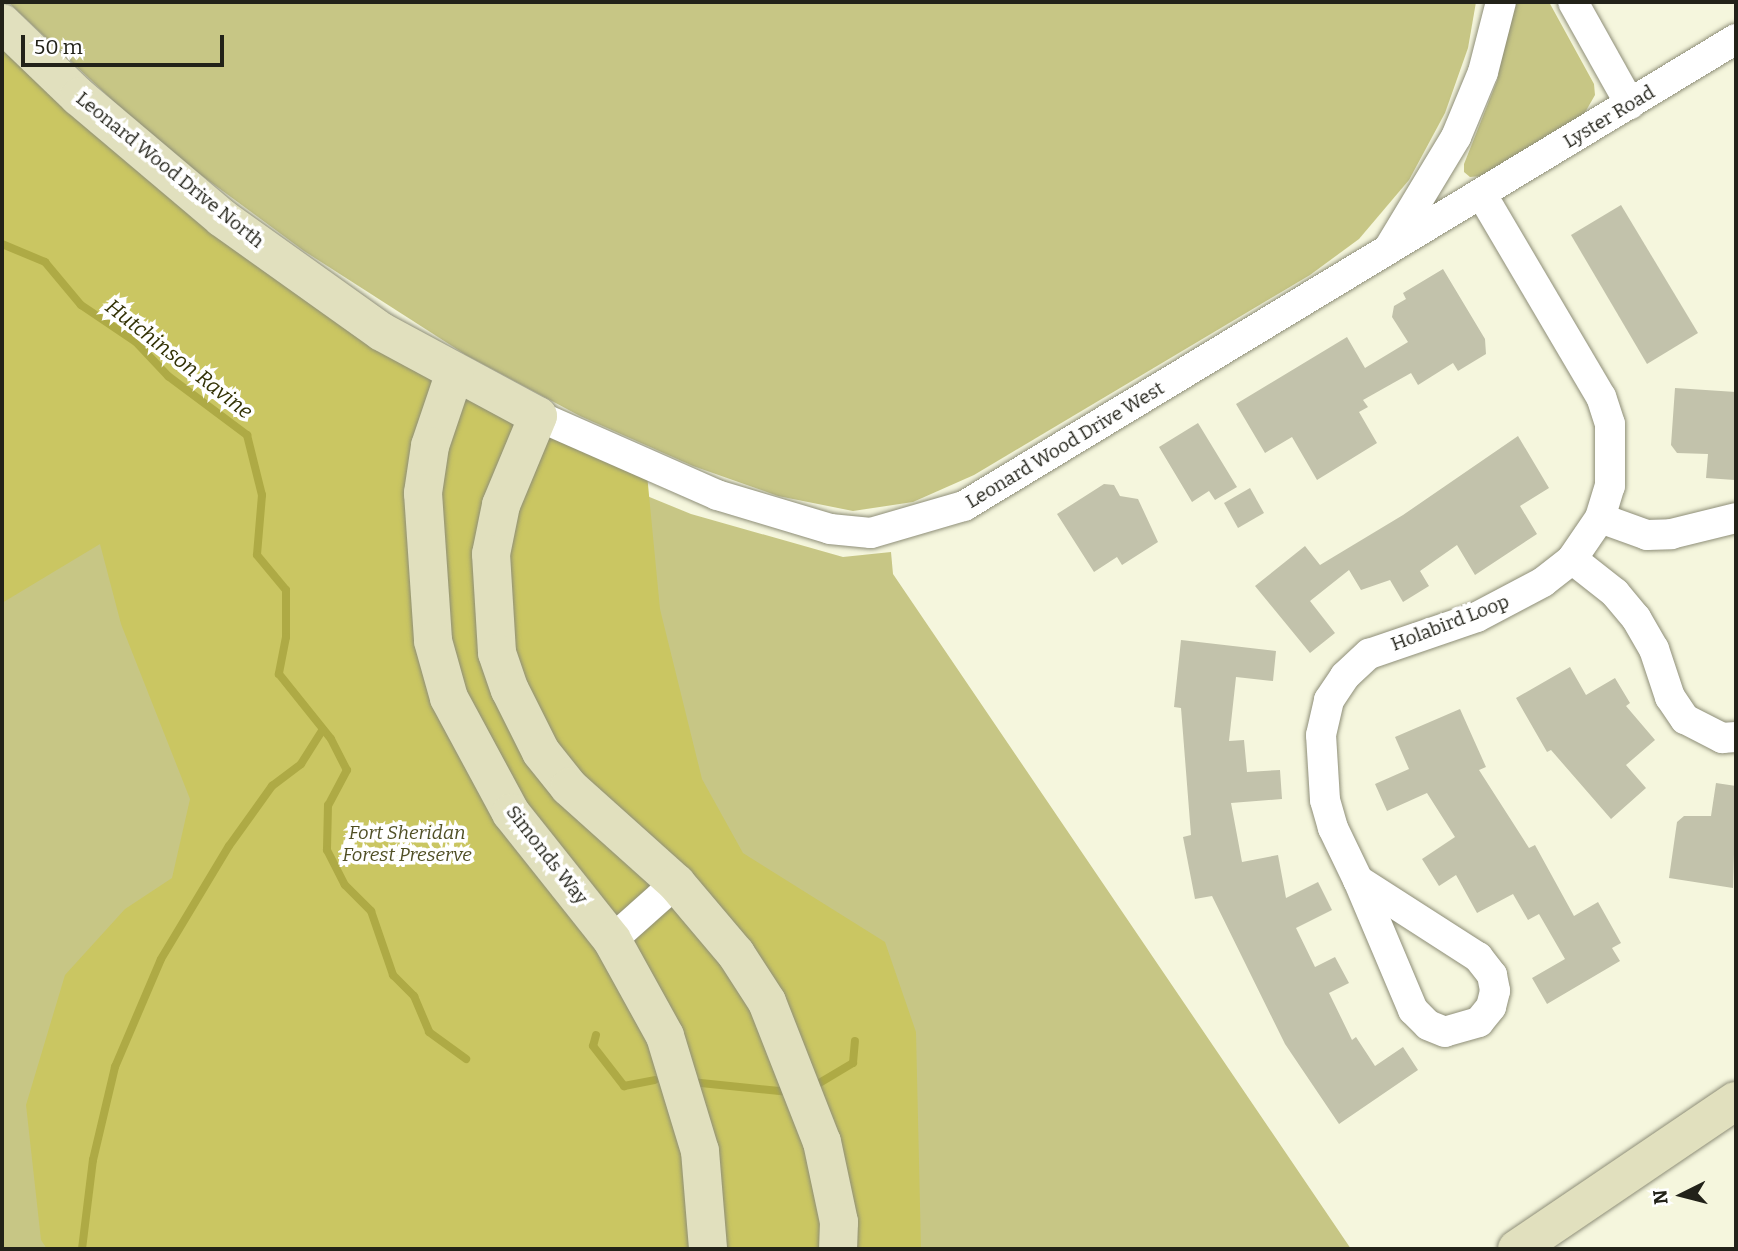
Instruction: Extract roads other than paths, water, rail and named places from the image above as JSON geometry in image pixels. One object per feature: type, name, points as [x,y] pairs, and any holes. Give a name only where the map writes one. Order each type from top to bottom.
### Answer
[{"type":"street","points":[[1385,253],[1456,137],[1483,72],[1501,2]]},
{"type":"street","points":[[1573,2],[1630,104]]},
{"type":"street","name":"Leonard Wood Drive North","points":[[2,23],[79,97],[222,218],[382,332],[538,416]]},
{"type":"street","name":"Lyster Road","points":[[1482,195],[1736,39]]},
{"type":"street","name":"Leonard Wood Drive West","points":[[538,416],[717,495],[830,529],[880,531],[964,506],[1482,195]]},
{"type":"street","name":"Holabird Loop","points":[[1358,880],[1478,957],[1492,975],[1494,991],[1491,1007],[1479,1022],[1445,1032],[1428,1025],[1413,1010],[1333,828],[1325,800],[1321,735],[1329,700],[1345,676],[1369,654],[1512,601],[1572,559],[1600,518],[1610,486],[1612,453],[1601,397],[1482,195]]},
{"type":"street","name":"Simonds Way","points":[[455,372],[430,446],[423,493],[433,641],[449,698],[511,813],[612,940],[665,1036],[692,1123],[707,1204],[708,1249]]},
{"type":"street","points":[[538,416],[501,505],[491,554],[497,653],[509,690],[541,752],[569,787],[676,883],[736,954],[780,1034],[822,1142],[839,1223],[838,1249]]},
{"type":"street","points":[[1600,518],[1647,535],[1671,534],[1736,518]]},
{"type":"street","points":[[1572,559],[1615,593],[1636,618],[1654,649],[1670,697],[1685,719],[1703,732],[1722,738],[1736,737]]},
{"type":"street","points":[[612,940],[676,883]]},
{"type":"street","points":[[1517,1249],[1736,1101]]},
{"type":"waterway","name":"Hutchinson Ravine","points":[[2,244],[45,262],[81,305],[136,342],[168,376],[247,435],[262,495],[257,555],[286,590],[286,637],[279,674],[331,739],[347,770],[328,805],[327,850],[345,885],[371,911],[393,975],[414,996],[429,1032],[466,1059]]},
{"type":"waterway","name":"Hutchinson Ravine","points":[[82,1249],[93,1160],[115,1067],[161,959],[229,846],[272,786],[301,764],[323,729]]},
{"type":"waterway","points":[[596,1035],[593,1046],[624,1086],[654,1080]]},
{"type":"waterway","points":[[811,1088],[853,1063],[855,1041]]},
{"type":"waterway","points":[[691,1082],[789,1092]]},
{"type":"park label","name":"Fort Sheridan Forest Preserve","points":[[407,844]]}]
